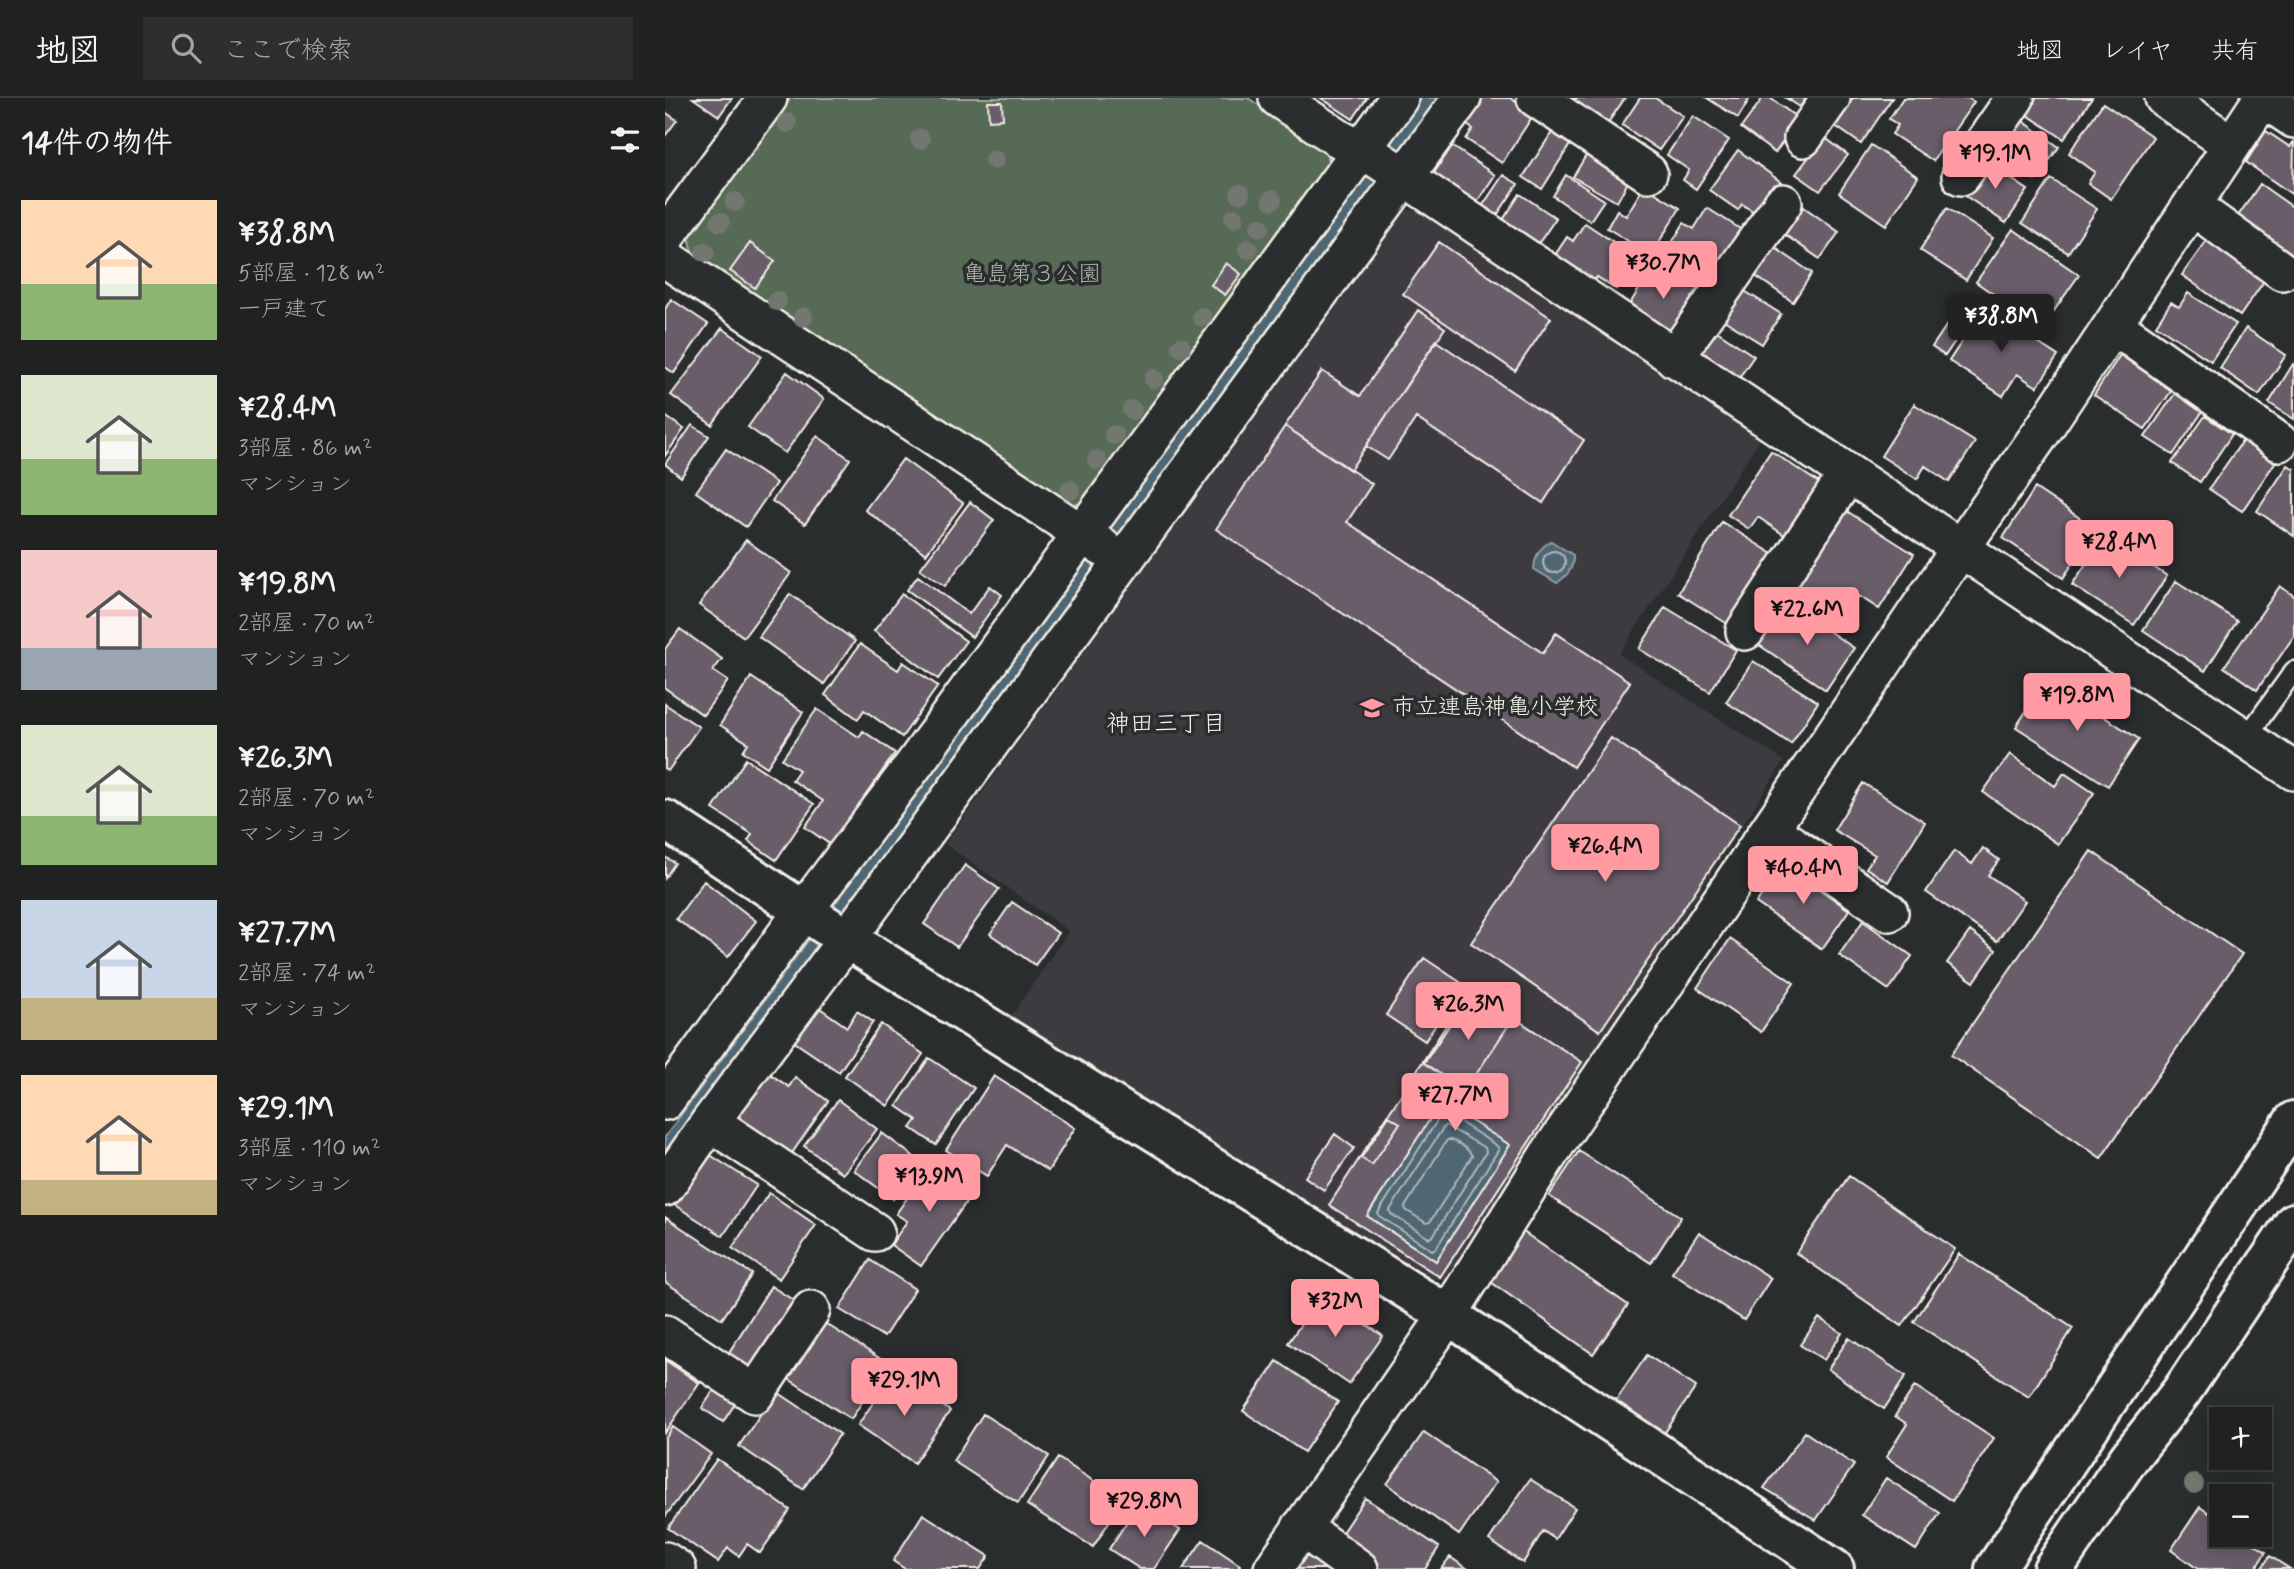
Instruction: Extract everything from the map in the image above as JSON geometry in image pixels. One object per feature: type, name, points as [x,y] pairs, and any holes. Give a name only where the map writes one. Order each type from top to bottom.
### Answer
[{"type":"street","points":[[665,237],[768,98]]},
{"type":"street","points":[[1278,98],[1383,165],[2294,771]]},
{"type":"street","points":[[665,1101],[827,926],[1383,165],[1399,98]]},
{"type":"street","points":[[665,1188],[710,1122],[827,926],[913,766],[1103,548],[1266,282],[1383,165],[1462,98]]},
{"type":"street","points":[[1536,98],[1648,173]]},
{"type":"street","points":[[1803,138],[1831,98]]},
{"type":"street","points":[[1961,176],[2015,98]]},
{"type":"street","points":[[2164,98],[2232,145]]},
{"type":"street","points":[[1273,1569],[1448,1315],[1547,1157],[2041,433],[2263,98],[2294,119]]},
{"type":"street","points":[[1674,358],[1783,203]]},
{"type":"street","points":[[2192,206],[2282,271]]},
{"type":"street","points":[[665,258],[1103,548]]},
{"type":"street","points":[[2113,325],[2279,442]]},
{"type":"street","points":[[1745,631],[1848,474]]},
{"type":"street","points":[[665,820],[827,926],[1448,1315],[1833,1569]]},
{"type":"street","points":[[1770,830],[1889,912]]},
{"type":"street","points":[[1995,1569],[2294,1121]]},
{"type":"street","points":[[710,1122],[875,1232]]},
{"type":"street","points":[[2053,1569],[2129,1458],[2182,1391],[2294,1223]]},
{"type":"street","points":[[665,1334],[755,1394],[811,1310]]},
{"type":"street","points":[[1301,1527],[1359,1569]]},
{"type":"street","points":[[665,1561],[677,1569]]},
{"type":"lane","points":[[2246,738],[2294,671]]},
{"type":"shaded area","name":"市立連島神亀小学校","points":[[1404,209],[1431,214],[1761,438],[1619,654],[1784,761],[1447,1279],[1427,1280],[1010,1018],[1069,931],[945,844]]},
{"type":"green space","name":"亀島第３公園","points":[[791,98],[1248,98],[1328,152],[1328,173],[1082,504],[1058,505],[694,262],[689,235]]},
{"type":"water","points":[[1422,98],[1441,98],[665,1168],[665,1137]]},
{"type":"water","points":[[1551,541],[1573,555],[1569,571],[1557,583],[1534,569],[1538,553]]},
{"type":"water","points":[[1441,1102],[1510,1145],[1436,1261],[1367,1216]]},
{"type":"building","points":[[693,98],[732,98],[719,116]]},
{"type":"building","points":[[1321,98],[1367,98],[1353,119]]},
{"type":"building","points":[[1482,98],[1510,98],[1534,114],[1502,163],[1466,139],[1473,129],[1461,121],[1474,102]]},
{"type":"building","points":[[1572,98],[1625,98],[1607,124]]},
{"type":"building","points":[[1640,98],[1655,98],[1683,116],[1659,150],[1622,125]]},
{"type":"building","points":[[1707,98],[1750,98],[1738,118]]},
{"type":"building","points":[[1763,98],[1770,98],[1799,119],[1775,153],[1741,128]]},
{"type":"building","points":[[1786,98],[1806,98],[1800,107]]},
{"type":"building","points":[[1853,98],[1892,98],[1861,144],[1834,125]]},
{"type":"building","points":[[1903,98],[1968,98],[1974,102],[1933,161],[1892,134],[1898,125],[1889,119]]},
{"type":"building","points":[[2028,98],[2092,98],[2064,139],[2020,110]]},
{"type":"building","points":[[988,102],[1002,102],[1003,119],[989,120]]},
{"type":"building","points":[[2103,103],[2153,137],[2111,199],[2088,183],[2095,172],[2069,153]]},
{"type":"building","points":[[665,112],[677,120],[665,136]]},
{"type":"building","points":[[1693,116],[1729,140],[1696,189],[1683,180],[1689,170],[1667,155]]},
{"type":"building","points":[[2016,116],[2059,147],[2035,180],[1992,148]]},
{"type":"building","points":[[1553,131],[1571,143],[1542,189],[1523,177]]},
{"type":"building","points":[[2266,131],[2290,147],[2294,141],[2293,195],[2246,162]]},
{"type":"building","points":[[1824,137],[1848,155],[1820,191],[1796,174]]},
{"type":"building","points":[[1871,145],[1918,177],[1886,225],[1839,193]]},
{"type":"building","points":[[1452,146],[1495,175],[1471,211],[1428,182]]},
{"type":"building","points":[[1590,149],[1633,173],[1617,202],[1573,177]]},
{"type":"building","points":[[1738,150],[1781,182],[1758,215],[1742,204],[1738,210],[1709,190]]},
{"type":"building","points":[[1983,160],[2028,190],[2006,223],[1961,193]]},
{"type":"building","points":[[1503,175],[1518,184],[1493,221],[1479,211]]},
{"type":"building","points":[[1566,175],[1604,200],[1590,221],[1553,196]]},
{"type":"building","points":[[2051,179],[2097,209],[2068,253],[2022,223]]},
{"type":"building","points":[[2260,184],[2294,208],[2294,255],[2238,216]]},
{"type":"building","points":[[1644,186],[1680,208],[1651,255],[1607,228],[1617,210],[1626,216]]},
{"type":"building","points":[[1520,194],[1556,218],[1534,250],[1499,226]]},
{"type":"building","points":[[1801,205],[1839,232],[1820,259],[1781,232]]},
{"type":"building","points":[[1707,208],[1742,230],[1720,266],[1713,261],[1703,277],[1665,254],[1684,223],[1694,229]]},
{"type":"building","points":[[1947,208],[1993,238],[1966,280],[1920,250]]},
{"type":"building","points":[[1585,223],[1636,257],[1616,289],[1597,277],[1589,290],[1549,264],[1567,237],[1573,241]]},
{"type":"building","points":[[2013,229],[2079,275],[2042,328],[1976,282]]},
{"type":"building","points":[[2207,240],[2264,281],[2240,316],[2182,275]]},
{"type":"building","points":[[1439,242],[1551,318],[1515,371],[1403,294]]},
{"type":"building","points":[[750,243],[775,261],[755,288],[730,271]]},
{"type":"building","points":[[1774,247],[1812,273],[1793,302],[1754,275]]},
{"type":"building","points":[[1226,263],[1241,274],[1225,295],[1211,285]]},
{"type":"building","points":[[1662,266],[1699,289],[1669,337],[1626,310],[1641,286],[1646,289]]},
{"type":"building","points":[[1743,290],[1781,314],[1762,344],[1724,320]]},
{"type":"building","points":[[2188,293],[2236,324],[2211,361],[2156,325],[2171,302],[2179,307]]},
{"type":"building","points":[[1967,295],[1980,304],[1945,356],[1932,347]]},
{"type":"building","points":[[671,299],[708,324],[674,373],[665,367],[665,309]]},
{"type":"building","points":[[1984,308],[2058,356],[2037,387],[2017,374],[2003,396],[1949,361]]},
{"type":"building","points":[[1418,310],[1445,328],[1350,470],[1285,426],[1322,371],[1360,396]]},
{"type":"building","points":[[1711,327],[1754,356],[1734,385],[1691,356]]},
{"type":"building","points":[[722,328],[762,356],[712,425],[671,395]]},
{"type":"building","points":[[2246,328],[2286,355],[2259,395],[2220,368]]},
{"type":"building","points":[[1436,341],[1584,440],[1543,503],[1416,418],[1388,460],[1366,446]]},
{"type":"building","points":[[2120,355],[2172,390],[2145,429],[2094,395]]},
{"type":"building","points":[[2294,365],[2294,419],[2269,403]]},
{"type":"building","points":[[787,372],[824,399],[785,453],[748,427]]},
{"type":"building","points":[[2178,389],[2205,408],[2173,455],[2145,437]]},
{"type":"building","points":[[1914,404],[1975,442],[1949,482],[1925,466],[1917,479],[1881,456]]},
{"type":"building","points":[[665,416],[684,429],[665,456]]},
{"type":"building","points":[[2205,416],[2232,434],[2200,482],[2172,463]]},
{"type":"building","points":[[692,425],[709,436],[681,477],[665,464]]},
{"type":"building","points":[[1285,426],[1372,484],[1347,522],[1543,653],[1556,633],[1630,682],[1573,767],[1216,529]]},
{"type":"building","points":[[817,436],[850,459],[805,524],[772,501]]},
{"type":"building","points":[[2244,439],[2276,461],[2242,511],[2209,489]]},
{"type":"building","points":[[726,449],[776,483],[746,527],[696,492]]},
{"type":"building","points":[[1771,451],[1822,485],[1787,537],[1758,517],[1749,529],[1728,515]]},
{"type":"building","points":[[903,459],[963,503],[926,554],[865,510]]},
{"type":"building","points":[[2288,465],[2294,469],[2294,536],[2257,511]]},
{"type":"building","points":[[2035,488],[2096,529],[2063,578],[2003,538]]},
{"type":"building","points":[[970,502],[994,520],[945,586],[920,569]]},
{"type":"building","points":[[1845,510],[1914,554],[1879,609],[1859,596],[1846,615],[1797,584]]},
{"type":"building","points":[[1722,522],[1776,556],[1731,626],[1678,593]]},
{"type":"building","points":[[2105,535],[2167,576],[2134,625],[2072,585]]},
{"type":"building","points":[[746,540],[791,573],[744,637],[699,605]]},
{"type":"building","points":[[918,576],[969,614],[990,586],[1002,595],[972,637],[907,590]]},
{"type":"building","points":[[2176,581],[2237,621],[2205,671],[2143,630]]},
{"type":"building","points":[[2280,586],[2294,596],[2294,636],[2257,690],[2224,667]]},
{"type":"building","points":[[790,594],[855,641],[824,684],[759,637]]},
{"type":"building","points":[[902,594],[966,641],[938,679],[874,631]]},
{"type":"building","points":[[1788,604],[1854,648],[1826,690],[1759,645]]},
{"type":"building","points":[[1665,607],[1736,650],[1710,692],[1639,649]]},
{"type":"building","points":[[680,629],[722,659],[713,671],[728,681],[703,715],[665,688],[665,649]]},
{"type":"building","points":[[860,644],[898,670],[903,662],[938,686],[902,737],[864,710],[858,719],[825,695]]},
{"type":"building","points":[[1753,661],[1818,702],[1791,744],[1726,702]]},
{"type":"building","points":[[751,677],[803,712],[767,767],[743,751],[748,743],[720,725]]},
{"type":"building","points":[[2046,680],[2139,739],[2108,786],[2016,727]]},
{"type":"building","points":[[665,704],[699,727],[668,771],[665,769]]},
{"type":"building","points":[[817,709],[859,737],[863,731],[895,753],[831,845],[805,827],[823,801],[792,780],[799,770],[782,759]]},
{"type":"building","points":[[1611,738],[1740,825],[1600,1031],[1471,943]]},
{"type":"building","points":[[2010,754],[2055,786],[2064,773],[2094,793],[2058,844],[1983,792]]},
{"type":"building","points":[[746,759],[814,804],[776,860],[748,841],[752,834],[713,809]]},
{"type":"building","points":[[1863,783],[1925,822],[1888,882],[1866,868],[1875,855],[1834,830]]},
{"type":"building","points":[[1983,848],[1999,860],[1988,875],[2025,901],[1997,941],[1926,892],[1954,851],[1972,864]]},
{"type":"building","points":[[2091,851],[2242,954],[2101,1158],[1951,1055]]},
{"type":"building","points":[[665,857],[675,863],[665,878]]},
{"type":"building","points":[[1784,864],[1849,910],[1822,949],[1756,903]]},
{"type":"building","points":[[965,865],[999,889],[957,947],[924,924]]},
{"type":"building","points":[[704,881],[756,921],[728,957],[676,919]]},
{"type":"building","points":[[1012,902],[1058,933],[1035,965],[990,934]]},
{"type":"building","points":[[1863,921],[1912,956],[1889,990],[1839,955]]},
{"type":"building","points":[[1970,931],[1996,950],[1974,982],[1947,963]]},
{"type":"building","points":[[1730,939],[1794,983],[1761,1032],[1697,988]]},
{"type":"building","points":[[1424,958],[1463,984],[1425,1041],[1386,1015]]},
{"type":"building","points":[[1470,989],[1582,1062],[1440,1277],[1329,1205]],"holes":[[[1471,993],[1512,1020],[1465,1091],[1424,1063]],[[1441,1102],[1510,1145],[1436,1261],[1367,1216]],[[1389,1116],[1400,1123],[1372,1165],[1361,1158]]]},
{"type":"building","points":[[1471,993],[1512,1020],[1465,1091],[1424,1063]]},
{"type":"building","points":[[814,1004],[847,1027],[857,1011],[873,1022],[839,1072],[790,1039]]},
{"type":"building","points":[[881,1024],[923,1054],[888,1106],[845,1076]]},
{"type":"building","points":[[929,1058],[974,1088],[936,1145],[911,1128],[917,1120],[897,1106]]},
{"type":"building","points":[[766,1071],[789,1087],[795,1077],[828,1101],[790,1156],[733,1117]]},
{"type":"building","points":[[994,1076],[1075,1128],[1048,1171],[1007,1145],[987,1176],[946,1150]]},
{"type":"building","points":[[838,1100],[877,1129],[843,1174],[804,1146]]},
{"type":"building","points":[[1389,1116],[1400,1123],[1372,1165],[1361,1158]]},
{"type":"building","points":[[882,1133],[921,1162],[893,1199],[854,1170]]},
{"type":"building","points":[[1335,1134],[1354,1148],[1324,1190],[1305,1177]]},
{"type":"building","points":[[1579,1151],[1681,1217],[1651,1263],[1549,1196]]},
{"type":"building","points":[[707,1153],[757,1185],[723,1236],[673,1204]]},
{"type":"building","points":[[930,1165],[972,1194],[921,1266],[891,1245],[907,1221],[896,1214]]},
{"type":"building","points":[[1849,1176],[1955,1249],[1902,1326],[1796,1253]]},
{"type":"building","points":[[769,1193],[816,1225],[779,1279],[732,1248]]},
{"type":"building","points":[[665,1217],[752,1274],[722,1319],[665,1282]]},
{"type":"building","points":[[1522,1231],[1628,1305],[1593,1354],[1488,1280]]},
{"type":"building","points":[[1699,1232],[1771,1278],[1744,1320],[1672,1273]]},
{"type":"building","points":[[1959,1254],[2073,1328],[2029,1397],[1914,1322]]},
{"type":"building","points":[[870,1260],[915,1289],[884,1337],[839,1309]]},
{"type":"building","points":[[771,1286],[796,1302],[746,1381],[721,1365]]},
{"type":"building","points":[[1322,1294],[1383,1336],[1349,1384],[1288,1343]]},
{"type":"building","points":[[1819,1318],[1842,1333],[1824,1360],[1800,1345]]},
{"type":"building","points":[[820,1320],[887,1363],[851,1419],[784,1376]]},
{"type":"building","points":[[1849,1338],[1906,1376],[1884,1409],[1828,1369]]},
{"type":"building","points":[[1647,1355],[1696,1387],[1661,1438],[1613,1405]]},
{"type":"building","points":[[665,1360],[699,1383],[665,1433]]},
{"type":"building","points":[[1277,1361],[1338,1402],[1304,1452],[1243,1411]]},
{"type":"building","points":[[894,1372],[950,1411],[914,1463],[858,1425]]},
{"type":"building","points":[[719,1383],[740,1396],[723,1422],[702,1408]]},
{"type":"building","points":[[1915,1386],[1994,1438],[1952,1501],[1886,1457],[1907,1424],[1895,1416]]},
{"type":"building","points":[[776,1391],[840,1434],[803,1489],[739,1446]]},
{"type":"building","points":[[983,1414],[1049,1456],[1018,1503],[953,1461]]},
{"type":"building","points":[[673,1427],[711,1454],[665,1517],[665,1439]]},
{"type":"building","points":[[1424,1432],[1496,1482],[1459,1535],[1387,1484]]},
{"type":"building","points":[[1805,1432],[1854,1465],[1816,1520],[1764,1488]]},
{"type":"building","points":[[1058,1458],[1123,1500],[1093,1547],[1027,1505]]},
{"type":"building","points":[[717,1459],[790,1510],[760,1553],[747,1544],[739,1556],[728,1548],[718,1562],[668,1528]]},
{"type":"building","points":[[1886,1478],[1940,1513],[1916,1550],[1862,1515]]},
{"type":"building","points":[[1530,1479],[1575,1508],[1555,1539],[1543,1531],[1523,1563],[1489,1540]]},
{"type":"building","points":[[1365,1498],[1439,1547],[1425,1569],[1374,1569],[1335,1543]]},
{"type":"building","points":[[1139,1503],[1180,1530],[1154,1569],[1140,1569],[1109,1549]]},
{"type":"building","points":[[2200,1507],[2209,1513],[2209,1547],[2259,1547],[2266,1552],[2255,1569],[2198,1569],[2171,1550]]},
{"type":"building","points":[[923,1514],[989,1556],[980,1569],[905,1569],[893,1561]]},
{"type":"building","points":[[1203,1540],[1240,1565],[1238,1569],[1183,1569]]},
{"type":"building","points":[[1306,1545],[1332,1562],[1327,1569],[1290,1569]]},
{"type":"building","points":[[2270,1556],[2290,1569],[2261,1569]]},
{"type":"building","points":[[1450,1557],[1468,1569],[1441,1569]]},
{"type":"place","name":"市立連島神亀小学校","points":[[1372,708]]},
{"type":"district","name":"神田三丁目","points":[[1166,724]]}]
